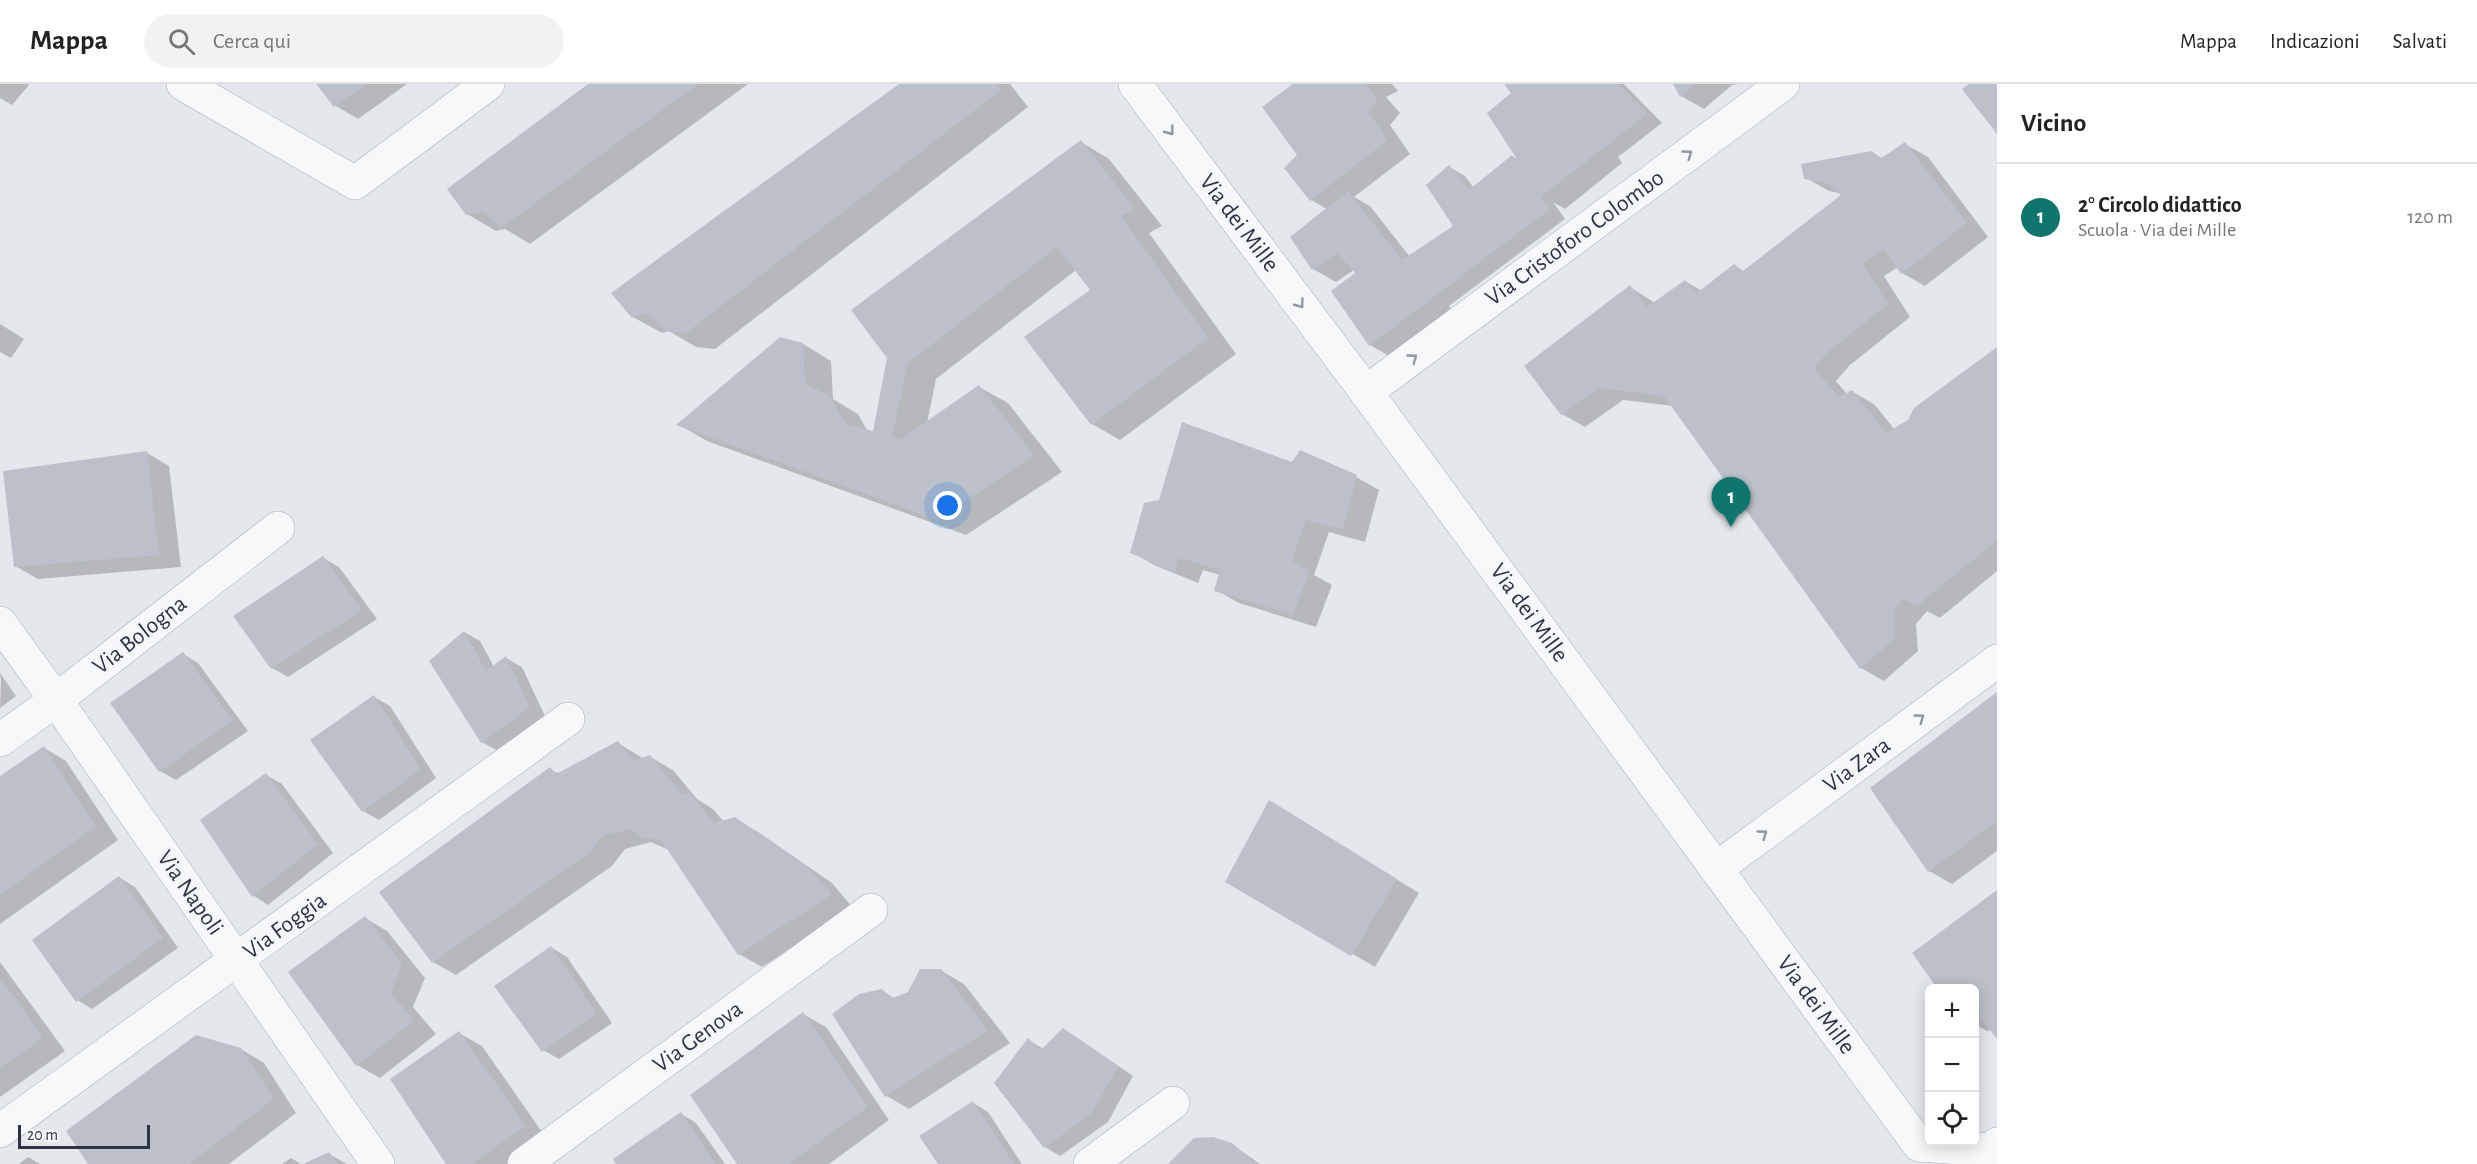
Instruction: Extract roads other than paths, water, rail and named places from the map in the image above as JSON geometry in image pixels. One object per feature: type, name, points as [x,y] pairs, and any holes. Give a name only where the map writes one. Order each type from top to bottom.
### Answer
[{"type":"street","points":[[183,84],[355,183],[488,84]]},
{"type":"street","name":"Via dei Mille","points":[[1135,84],[1366,392],[1919,1145],[1989,1150],[1997,1144]]},
{"type":"street","name":"Via Cristoforo Colombo","points":[[1366,392],[1783,84]]},
{"type":"street","name":"Via Bologna","points":[[0,740],[56,700],[278,528]]},
{"type":"street","name":"Via Napoli","points":[[0,623],[56,700],[378,1164]]},
{"type":"street","name":"Via Zara","points":[[1716,869],[1997,662]]},
{"type":"street","name":"Via Foggia","points":[[0,1131],[568,719]]},
{"type":"street","name":"Via Genova","points":[[524,1164],[871,910]]},
{"type":"street","points":[[1090,1164],[1173,1103]]},
{"type":"place","name":"2° Circolo didattico","points":[[1731,527]]}]
